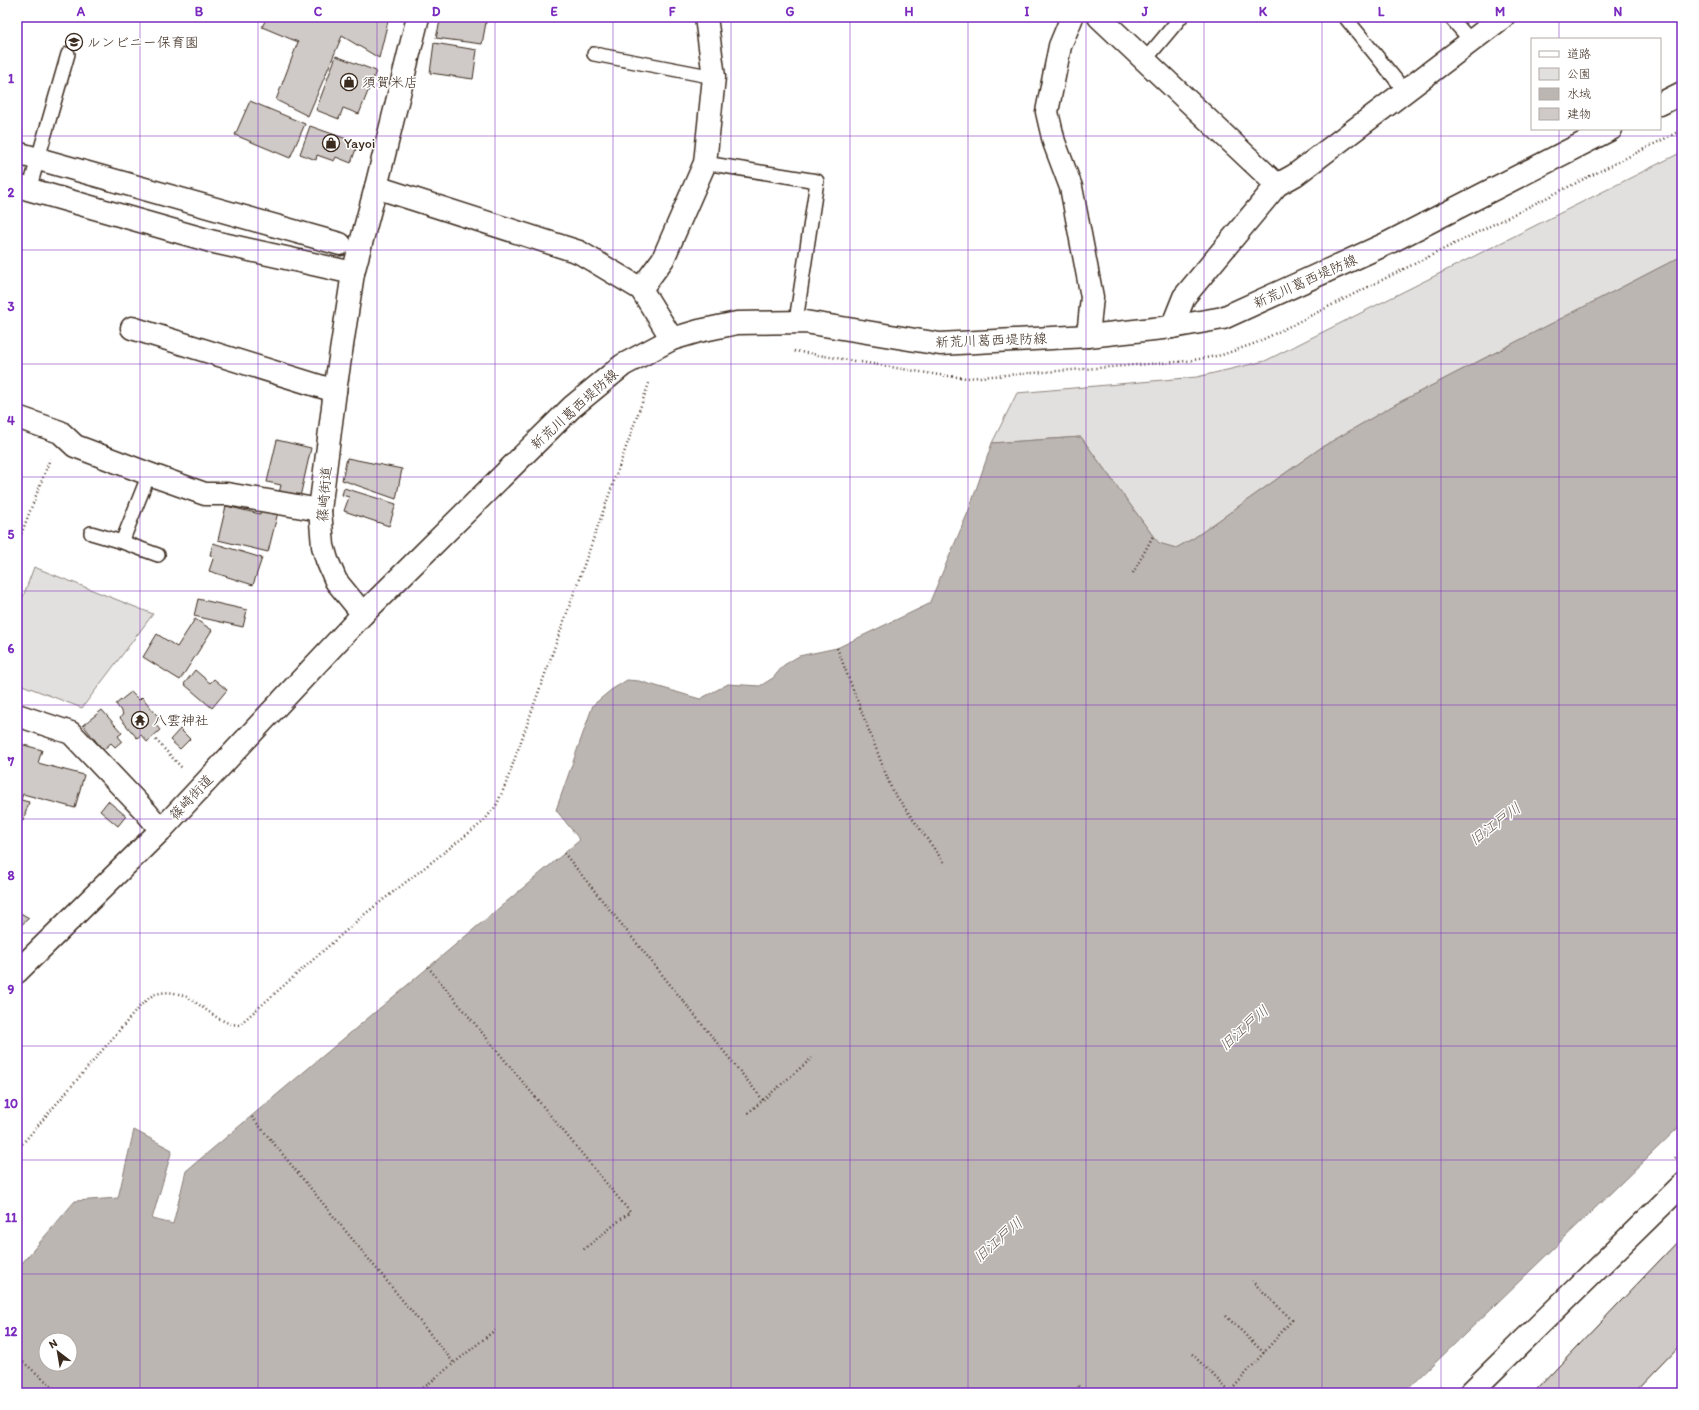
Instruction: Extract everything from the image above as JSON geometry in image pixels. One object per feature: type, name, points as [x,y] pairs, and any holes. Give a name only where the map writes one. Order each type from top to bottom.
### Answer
[{"type":"street","name":"篠崎街道","points":[[17,972],[161,830],[363,614],[336,581],[327,560],[323,546],[320,510],[335,391],[353,273],[418,17]]},
{"type":"street","points":[[641,290],[663,259],[705,163],[714,77],[706,17]]},
{"type":"street","points":[[1072,17],[1060,46],[1047,112],[1054,142],[1071,187],[1092,297],[1088,336]]},
{"type":"street","points":[[1099,17],[1277,185]]},
{"type":"street","points":[[1172,327],[1184,297],[1277,185],[1295,175],[1503,17]]},
{"type":"street","points":[[1661,104],[1682,93]]},
{"type":"street","name":"新荒川葛西堤防線","points":[[363,614],[572,407],[623,365],[672,339],[699,331],[737,323],[796,321],[940,344],[1088,336],[1172,327],[1223,318],[1388,243],[1610,130]]},
{"type":"street","points":[[17,153],[340,244]]},
{"type":"street","points":[[376,187],[579,252],[641,290],[672,339]]},
{"type":"street","points":[[23,188],[214,242],[353,273]]},
{"type":"street","points":[[132,328],[335,391]]},
{"type":"street","points":[[17,417],[60,432],[75,446],[206,494],[227,494],[320,510]]},
{"type":"street","points":[[17,715],[71,733],[146,812],[161,830]]},
{"type":"street","points":[[1470,1393],[1682,1185]]},
{"type":"lane","points":[[1145,60],[1181,17]]},
{"type":"lane","points":[[1345,17],[1405,92]]},
{"type":"lane","points":[[1450,17],[1471,41]]},
{"type":"lane","points":[[23,188],[38,159],[68,54]]},
{"type":"lane","points":[[594,54],[714,77]]},
{"type":"lane","points":[[705,163],[817,181],[796,321]]},
{"type":"lane","points":[[122,542],[149,474]]},
{"type":"lane","points":[[91,533],[158,555]]},
{"type":"path","points":[[793,351],[939,375],[967,378],[1188,361],[1222,355],[1256,343],[1682,130]]},
{"type":"path","points":[[17,1150],[141,1005],[155,994],[178,994],[189,998],[228,1024],[239,1025],[365,914],[483,822],[496,806],[506,786],[649,381]]},
{"type":"path","points":[[17,545],[60,432]]},
{"type":"path","points":[[1133,573],[1152,536]]},
{"type":"path","points":[[837,648],[892,790],[945,864]]},
{"type":"path","points":[[156,740],[184,770]]},
{"type":"path","points":[[564,853],[763,1100]]},
{"type":"path","points":[[428,967],[630,1212],[583,1250]]},
{"type":"path","points":[[748,1112],[812,1058]]},
{"type":"path","points":[[252,1117],[454,1363]]},
{"type":"path","points":[[1192,1354],[1229,1392],[1292,1320],[1252,1282]]},
{"type":"path","points":[[1226,1316],[1264,1353]]},
{"type":"path","points":[[417,1393],[495,1330]]},
{"type":"path","points":[[17,1357],[60,1393]]},
{"type":"path","points":[[1078,1386],[1085,1393]]},
{"type":"green space","points":[[1682,152],[1682,256],[1396,404],[1322,447],[1194,538],[1176,548],[1158,543],[1081,437],[992,443],[1017,393],[1197,377],[1265,361]]},
{"type":"green space","points":[[34,567],[153,614],[82,708],[17,683],[17,613]]},
{"type":"water","name":"旧江戸川","points":[[1682,256],[1682,1124],[1404,1393],[17,1393],[17,1269],[75,1201],[118,1198],[134,1130],[172,1150],[152,1219],[173,1224],[186,1171],[580,840],[556,810],[593,705],[611,690],[627,680],[639,681],[700,699],[728,684],[760,686],[773,678],[784,665],[799,656],[837,648],[929,604],[969,510],[992,443],[1081,437],[1153,536],[1159,543],[1176,548],[1194,538],[1322,447],[1396,404]]},
{"type":"building","points":[[267,17],[389,17],[379,58],[342,36],[308,116],[276,100],[298,42],[262,27]]},
{"type":"building","points":[[441,17],[487,17],[482,44],[436,38]]},
{"type":"building","points":[[434,43],[477,50],[473,79],[430,73]]},
{"type":"building","points":[[336,56],[376,71],[359,114],[343,108],[339,119],[316,110]]},
{"type":"building","points":[[250,101],[305,124],[290,158],[235,135]]},
{"type":"building","points":[[310,126],[358,143],[351,163],[336,157],[334,161],[317,155],[316,160],[300,154]]},
{"type":"building","points":[[277,440],[311,448],[300,497],[279,493],[281,485],[267,482]]},
{"type":"building","points":[[347,458],[402,469],[396,499],[342,480]]},
{"type":"building","points":[[344,488],[396,504],[389,526],[344,511],[349,497],[342,495]]},
{"type":"building","points":[[226,506],[260,514],[261,508],[278,512],[268,552],[218,540]]},
{"type":"building","points":[[213,543],[262,558],[253,585],[209,571],[214,556],[210,555]]},
{"type":"building","points":[[198,599],[247,610],[243,627],[194,616]]},
{"type":"building","points":[[195,619],[212,630],[180,680],[143,657],[157,634],[177,647]]},
{"type":"building","points":[[195,670],[210,683],[214,679],[227,690],[212,708],[184,684]]},
{"type":"building","points":[[131,692],[139,700],[142,697],[160,719],[155,724],[160,730],[147,742],[141,735],[137,738],[120,718],[123,714],[116,704]]},
{"type":"building","points":[[102,710],[122,733],[118,736],[122,741],[115,747],[111,743],[103,750],[83,725]]},
{"type":"building","points":[[180,729],[190,739],[180,749],[170,740]]},
{"type":"building","points":[[17,743],[42,750],[38,763],[84,775],[75,808],[23,794],[21,800],[29,802],[23,821],[17,819]]},
{"type":"building","points":[[108,801],[126,816],[118,826],[100,811]]},
{"type":"building","points":[[17,911],[29,918],[17,929]]},
{"type":"building","points":[[1682,1237],[1682,1342],[1633,1393],[1541,1393],[1537,1389]]},
{"type":"place","name":"ルンビニー保育園","points":[[74,42]]},
{"type":"place","name":"須賀米店","points":[[349,82]]},
{"type":"place","name":"Yayoi","points":[[331,143]]},
{"type":"place","name":"八雲神社","points":[[140,720]]}]
